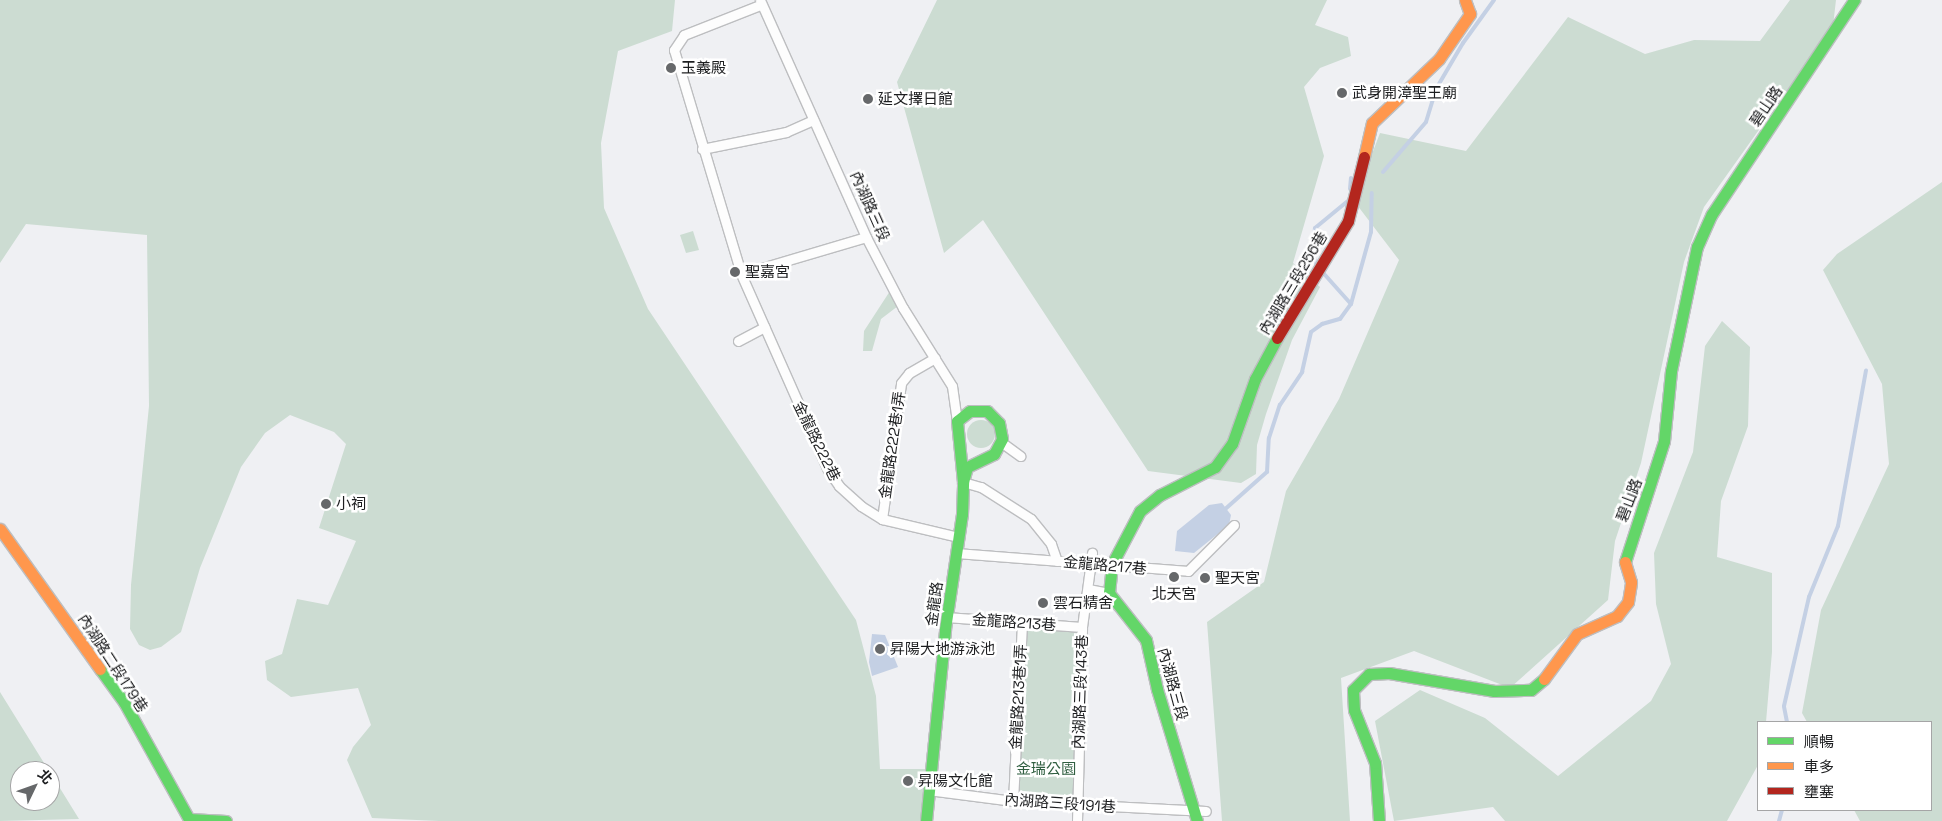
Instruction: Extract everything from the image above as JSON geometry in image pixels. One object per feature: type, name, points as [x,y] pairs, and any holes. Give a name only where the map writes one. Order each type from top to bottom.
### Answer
[{"type":"street","name":"內湖路三段256巷","points":[[1112,564],[1140,511],[1160,495],[1215,467],[1232,444],[1255,380],[1274,343],[1348,221],[1372,123],[1439,59],[1470,14],[1465,0]]},
{"type":"street","name":"碧山路","points":[[1379,821],[1375,763],[1354,710],[1353,690],[1369,674],[1389,674],[1494,691],[1531,690],[1551,672],[1562,650],[1577,634],[1617,616],[1628,602],[1631,582],[1626,561],[1631,536],[1664,441],[1671,372],[1697,247],[1712,214],[1854,0]]},
{"type":"street","name":"金龍路222巷","points":[[760,3],[684,35],[674,50],[741,274],[828,470],[839,486],[861,506],[882,519],[958,537]]},
{"type":"street","name":"內湖路三段","points":[[760,3],[813,120],[836,165],[866,236],[952,386],[957,421]]},
{"type":"street","points":[[702,148],[786,132],[813,120]]},
{"type":"street","points":[[741,274],[866,236]]},
{"type":"street","points":[[738,341],[764,327]]},
{"type":"street","name":"金龍路222巷1弄","points":[[882,519],[900,383],[909,373],[935,358]]},
{"type":"street","points":[[957,421],[970,411],[987,412],[999,422],[1001,442],[994,454],[967,467],[963,482],[981,487],[1031,519],[1041,529],[1057,560]]},
{"type":"street","name":"金龍路","points":[[926,821],[946,618],[958,537],[963,482],[957,421]]},
{"type":"street","points":[[1001,442],[1020,456]]},
{"type":"street","name":"金龍路217巷","points":[[956,553],[1057,560],[1091,558],[1112,564],[1188,571],[1234,525]]},
{"type":"street","name":"內湖路二段179巷","points":[[0,529],[124,702],[190,820]]},
{"type":"street","name":"內湖路三段143巷","points":[[1077,821],[1082,627],[1091,558]]},
{"type":"street","points":[[1088,589],[1109,593],[1112,564]]},
{"type":"street","name":"內湖路三段","points":[[1109,593],[1146,640],[1157,689],[1192,810],[1197,821]]},
{"type":"street","name":"金龍路213巷","points":[[946,618],[1082,627]]},
{"type":"street","name":"金龍路213巷1弄","points":[[1013,801],[1022,622]]},
{"type":"street","name":"內湖路三段191巷","points":[[928,790],[1013,801],[1206,811]]},
{"type":"street","points":[[190,820],[226,821]]},
{"type":"green space","points":[[0,0],[675,0],[672,31],[618,51],[601,143],[604,208],[648,309],[856,620],[876,696],[880,769],[929,769],[926,821],[439,821],[372,818],[347,760],[353,747],[371,725],[358,688],[291,697],[267,680],[265,661],[282,654],[297,599],[328,605],[356,541],[319,528],[346,444],[334,432],[290,415],[265,433],[241,467],[200,568],[181,632],[161,647],[150,650],[139,645],[130,629],[131,585],[149,406],[147,235],[26,224],[0,263]]},
{"type":"green space","points":[[937,0],[1327,0],[1315,25],[1348,37],[1351,56],[1320,68],[1304,87],[1324,156],[1293,263],[1320,287],[1292,340],[1266,414],[1257,445],[1256,474],[1241,483],[1148,471],[983,220],[944,253],[897,82]]},
{"type":"green space","points":[[1790,0],[1836,0],[1833,26],[1704,207],[1684,262],[1641,463],[1615,541],[1608,600],[1510,688],[1414,651],[1341,678],[1350,821],[1222,821],[1207,622],[1264,582],[1286,491],[1339,399],[1399,260],[1354,201],[1380,133],[1466,151],[1568,17],[1645,54],[1694,40],[1760,41]]},
{"type":"green space","points":[[1942,182],[1942,821],[1860,821],[1855,811],[1932,811],[1932,721],[1806,721],[1802,713],[1821,610],[1889,464],[1882,384],[1823,270],[1837,254]]},
{"type":"green space","points":[[693,231],[699,250],[686,253],[680,235]]},
{"type":"green space","points":[[890,291],[898,306],[881,319],[872,351],[863,351],[864,331]]},
{"type":"green space","points":[[1722,321],[1750,347],[1748,426],[1721,501],[1717,557],[1772,573],[1772,652],[1766,721],[1757,721],[1757,767],[1727,821],[1505,821],[1493,807],[1394,821],[1375,721],[1420,690],[1485,718],[1558,776],[1651,701],[1671,664],[1656,604],[1654,553],[1693,452],[1705,346]]},
{"type":"green space","points":[[981,420],[991,424],[995,434],[991,444],[981,448],[971,444],[967,434],[971,424]]},
{"type":"green space","name":"金瑞公園","points":[[1022,622],[1082,627],[1076,805],[1013,801]]},
{"type":"green space","points":[[0,692],[43,761],[10,761],[10,811],[60,811],[60,788],[79,819],[0,821]]},
{"type":"water","points":[[1222,503],[1231,515],[1229,525],[1194,553],[1175,551],[1177,531],[1209,505]]},
{"type":"water","name":"昇陽大地游泳池","points":[[872,634],[885,635],[898,667],[872,676],[869,662]]},
{"type":"waterway","points":[[1383,172],[1426,122],[1436,89],[1463,43],[1494,0]]},
{"type":"waterway","points":[[1350,189],[1351,178]]},
{"type":"waterway","points":[[1223,511],[1267,472],[1269,438],[1280,405],[1302,372],[1311,332],[1322,324],[1340,319],[1351,304],[1371,232],[1372,193]]},
{"type":"waterway","points":[[1349,200],[1315,228],[1311,250],[1317,266],[1351,304]]},
{"type":"waterway","points":[[1787,721],[1784,706],[1809,597],[1838,526],[1866,371]]},
{"type":"waterway","points":[[1779,821],[1782,811]]},
{"type":"traffic: fast","points":[[1625,562],[1664,441],[1671,371],[1697,247],[1712,214],[1854,0]]},
{"type":"traffic: fast","points":[[1197,821],[1157,689],[1146,640],[1109,593],[1112,564],[1140,511],[1160,495],[1215,467],[1232,444],[1255,379],[1277,338]]},
{"type":"traffic: fast","points":[[926,821],[945,629],[962,514],[963,482],[957,421],[970,411],[987,411],[999,423],[1002,439],[994,454],[967,467],[963,482]]},
{"type":"traffic: fast","points":[[100,669],[124,702],[190,821]]},
{"type":"traffic: fast","points":[[1379,821],[1375,763],[1354,710],[1353,690],[1369,674],[1389,673],[1494,691],[1531,690],[1544,679]]},
{"type":"traffic: fast","points":[[189,819],[226,821]]},
{"type":"traffic: slow","points":[[1364,157],[1372,123],[1439,59],[1470,14],[1465,0]]},
{"type":"traffic: slow","points":[[0,529],[100,669]]},
{"type":"traffic: slow","points":[[1544,679],[1577,634],[1617,616],[1628,602],[1631,582],[1625,562]]},
{"type":"traffic: jam","points":[[1277,338],[1348,221],[1364,157]]},
{"type":"place","name":"玉義殿","points":[[671,68]]},
{"type":"place","name":"武身開漳聖王廟","points":[[1342,93]]},
{"type":"place","name":"延文擇日館","points":[[868,99]]},
{"type":"place","name":"聖嘉宮","points":[[735,272]]},
{"type":"place","name":"小祠","points":[[326,504]]},
{"type":"place","name":"北天宮","points":[[1174,577]]},
{"type":"place","name":"聖天宮","points":[[1205,578]]},
{"type":"place","name":"雲石精舍","points":[[1043,603]]},
{"type":"place","name":"昇陽大地游泳池","points":[[880,649]]},
{"type":"place","name":"昇陽文化館","points":[[908,781]]}]
